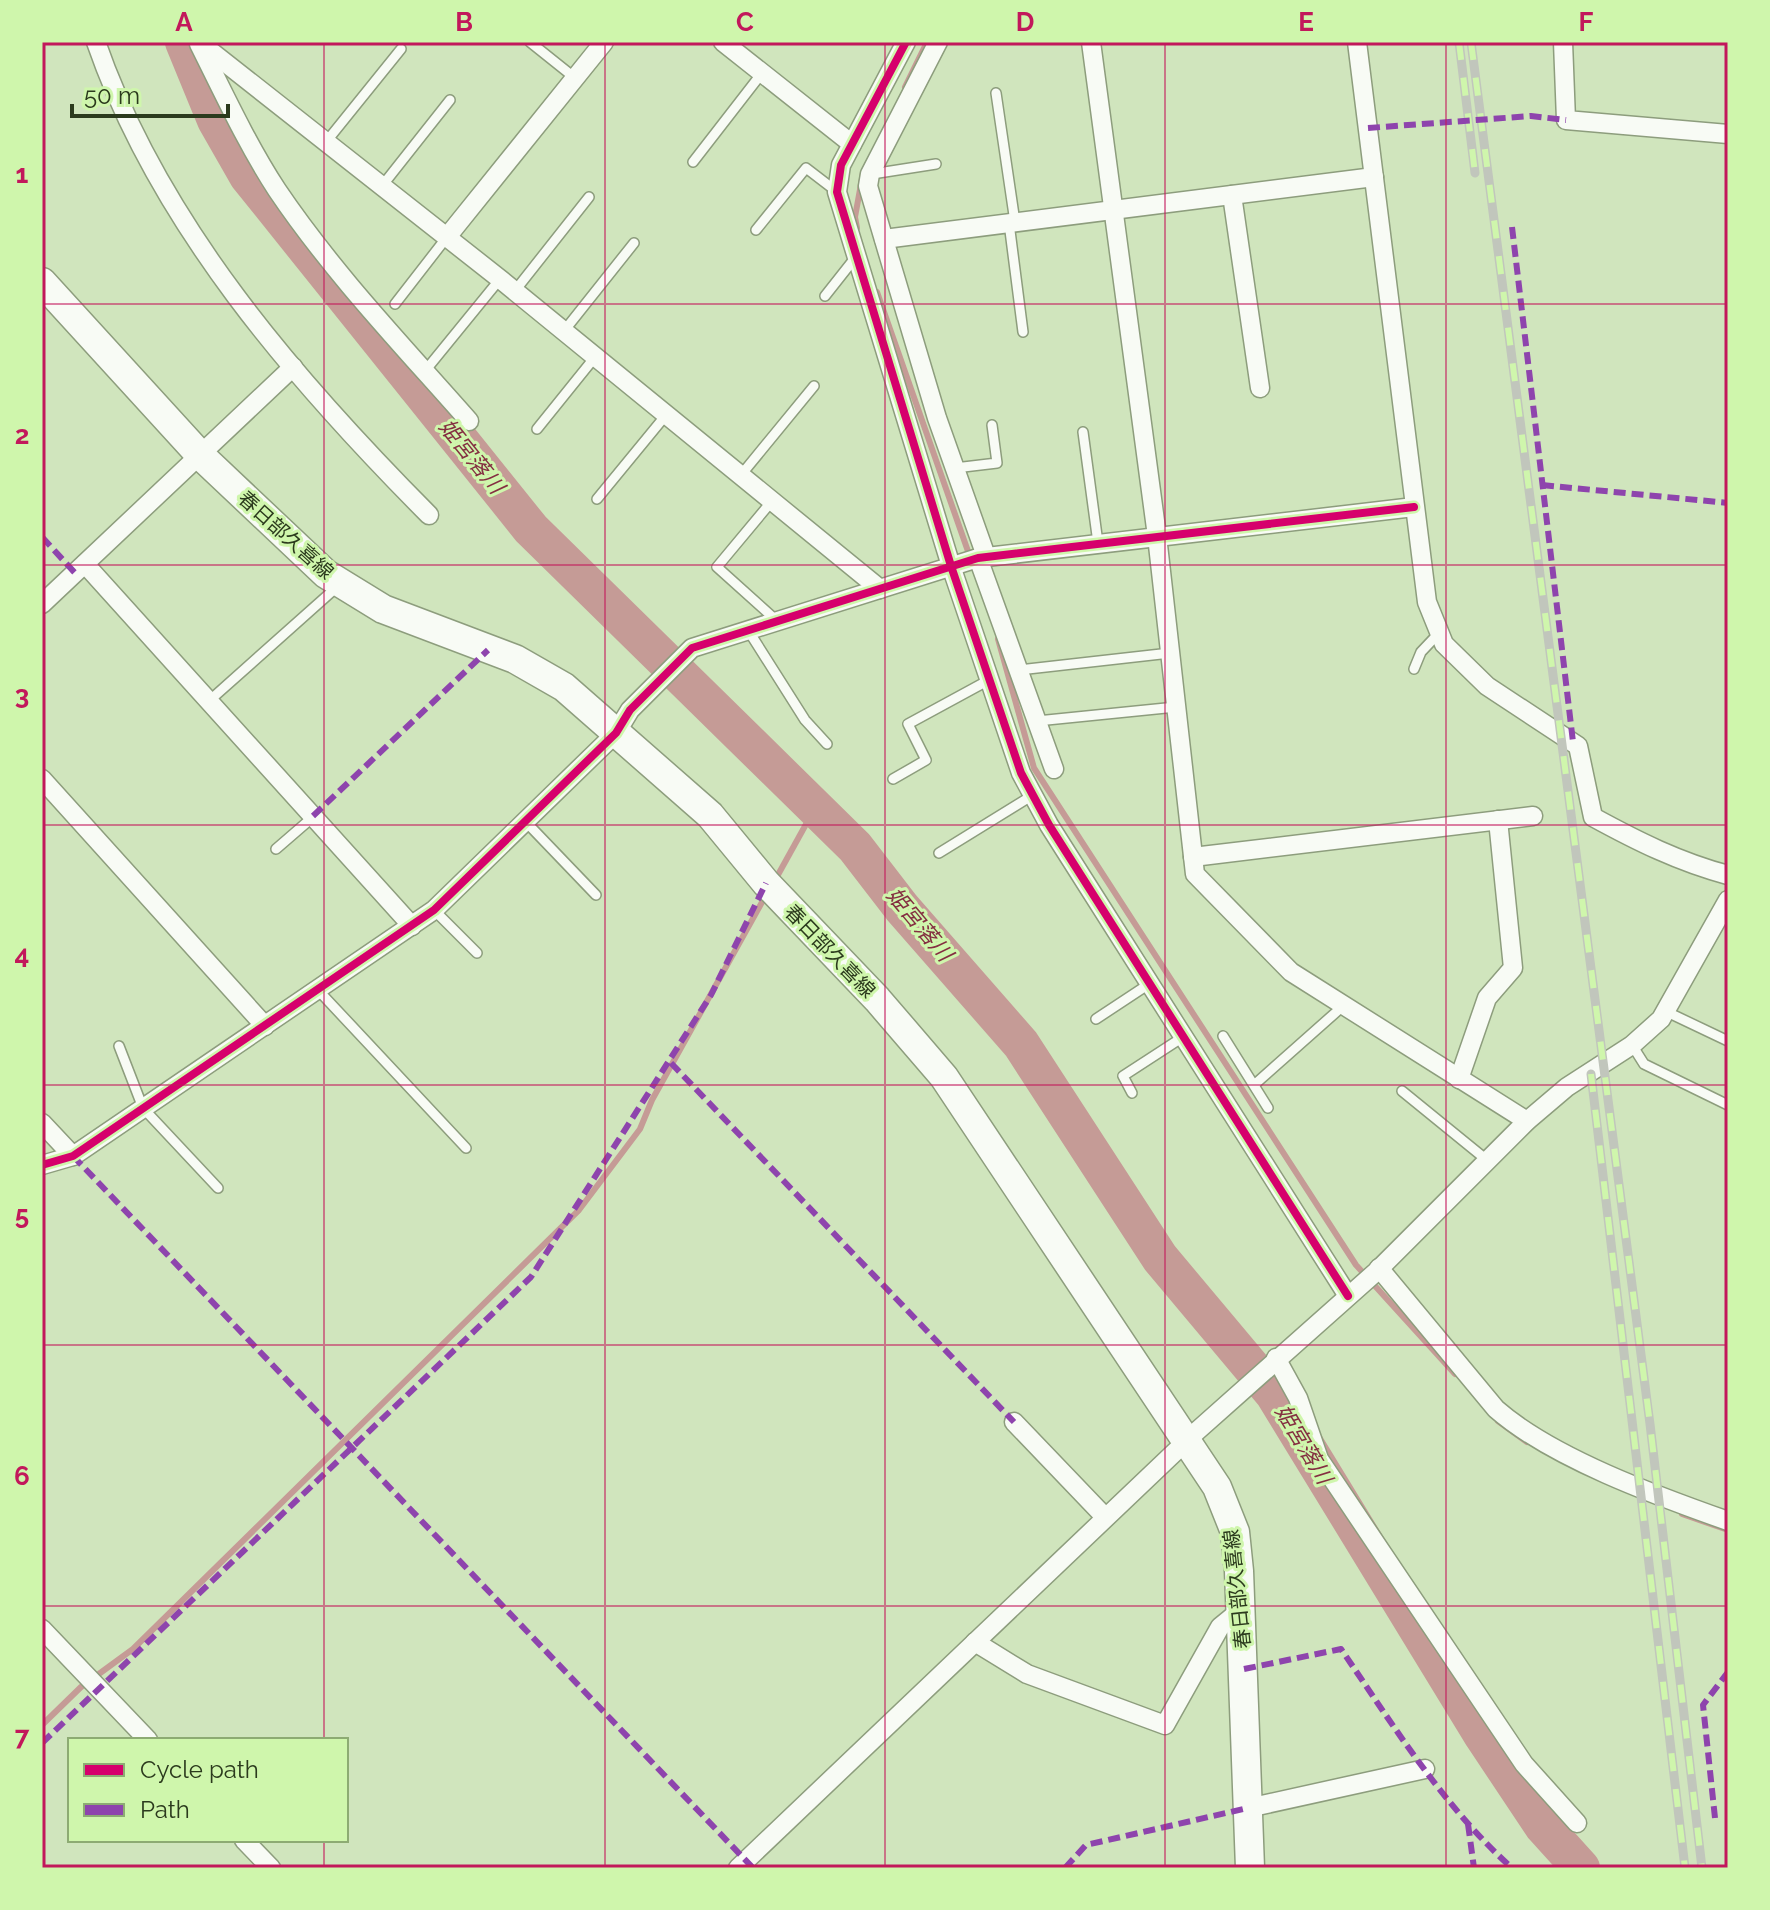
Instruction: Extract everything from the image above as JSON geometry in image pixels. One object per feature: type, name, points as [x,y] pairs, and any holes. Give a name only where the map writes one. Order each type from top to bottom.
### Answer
[{"type":"main road","name":"春日部久喜線","points":[[42,282],[200,455],[261,516],[340,583],[422,626],[515,659],[623,722],[710,815],[766,883],[877,999],[944,1077],[1192,1437],[1235,1532],[1242,1609],[1250,1868]]},
{"type":"street","points":[[96,42],[131,123],[186,223],[293,367],[351,435],[429,515]]},
{"type":"street","points":[[198,42],[507,285],[880,589]]},
{"type":"street","points":[[198,42],[254,154],[279,193],[378,321],[469,421]]},
{"type":"street","points":[[723,42],[852,144]]},
{"type":"street","points":[[906,42],[837,175],[837,192],[989,680],[1021,773],[1149,984],[1352,1293]]},
{"type":"street","points":[[938,42],[870,174],[868,186],[1018,670],[1054,769]]},
{"type":"street","points":[[1091,42],[1157,536],[1195,874],[1291,972],[1527,1121]]},
{"type":"street","points":[[1357,42],[1427,602],[1444,644],[1487,686],[1578,746],[1593,817],[1645,846],[1693,866],[1728,875]]},
{"type":"street","points":[[1563,42],[1566,120],[1728,134]]},
{"type":"street","points":[[447,237],[603,43]]},
{"type":"street","points":[[884,239],[1374,177]]},
{"type":"street","points":[[1232,195],[1260,388]]},
{"type":"street","points":[[42,604],[293,367]]},
{"type":"street","points":[[42,1165],[73,1156],[434,910],[623,722],[692,648],[982,557],[1414,507]]},
{"type":"street","points":[[85,564],[412,926]]},
{"type":"street","points":[[42,779],[265,1026]]},
{"type":"street","points":[[1193,857],[1533,816]]},
{"type":"street","points":[[1459,1079],[1487,998],[1513,968],[1498,820]]},
{"type":"street","points":[[738,1868],[1105,1517],[1273,1361],[1378,1270],[1527,1121],[1567,1087],[1632,1045],[1665,1011],[1725,912]]},
{"type":"street","points":[[42,1123],[73,1156]]},
{"type":"street","points":[[1378,1270],[1496,1409],[1515,1426],[1626,1481],[1728,1521]]},
{"type":"street","points":[[1273,1361],[1298,1398],[1319,1459],[1524,1764],[1577,1823]]},
{"type":"street","points":[[1014,1422],[1105,1517]]},
{"type":"street","points":[[975,1642],[1027,1674],[1165,1725],[1220,1627],[1242,1609]]},
{"type":"street","points":[[42,1629],[146,1738]]},
{"type":"street","points":[[1248,1808],[1425,1769]]},
{"type":"street","points":[[246,1842],[271,1868]]},
{"type":"lane","points":[[530,42],[575,78]]},
{"type":"lane","points":[[326,142],[401,49]]},
{"type":"lane","points":[[693,162],[762,73]]},
{"type":"lane","points":[[996,93],[1023,332]]},
{"type":"lane","points":[[382,186],[450,100]]},
{"type":"lane","points":[[870,174],[936,164]]},
{"type":"lane","points":[[756,230],[806,168],[837,192]]},
{"type":"lane","points":[[425,371],[589,197]]},
{"type":"lane","points":[[395,304],[447,237]]},
{"type":"lane","points":[[564,332],[634,243]]},
{"type":"lane","points":[[825,296],[856,256]]},
{"type":"lane","points":[[537,429],[595,357]]},
{"type":"lane","points":[[741,475],[814,386]]},
{"type":"lane","points":[[597,499],[666,415]]},
{"type":"lane","points":[[955,468],[997,463],[992,425]]},
{"type":"lane","points":[[1083,432],[1098,543]]},
{"type":"lane","points":[[772,501],[717,567],[777,621]]},
{"type":"lane","points":[[209,701],[340,583]]},
{"type":"lane","points":[[748,630],[805,720],[827,744]]},
{"type":"lane","points":[[1414,669],[1421,652],[1439,632]]},
{"type":"lane","points":[[1018,670],[1170,653]]},
{"type":"lane","points":[[893,779],[926,760],[908,724],[989,680]]},
{"type":"lane","points":[[1036,721],[1176,707]]},
{"type":"lane","points":[[939,853],[1033,795]]},
{"type":"lane","points":[[276,849],[313,816]]},
{"type":"lane","points":[[525,821],[596,895]]},
{"type":"lane","points":[[434,910],[477,953]]},
{"type":"lane","points":[[1096,1019],[1149,984]]},
{"type":"lane","points":[[318,990],[466,1148]]},
{"type":"lane","points":[[1254,1085],[1343,1006]]},
{"type":"lane","points":[[1665,1011],[1728,1041]]},
{"type":"lane","points":[[1223,1036],[1268,1108]]},
{"type":"lane","points":[[1132,1093],[1123,1076],[1183,1037]]},
{"type":"lane","points":[[1632,1045],[1644,1064],[1728,1105]]},
{"type":"lane","points":[[119,1046],[143,1108],[218,1188]]},
{"type":"lane","points":[[1402,1091],[1488,1161]]},
{"type":"waterway","name":"姫宮落川","points":[[184,42],[216,120],[248,176],[531,529],[855,847],[902,908],[1021,1044],[1160,1258],[1274,1394],[1483,1736],[1543,1826],[1581,1868]]},
{"type":"waterway","points":[[905,87],[927,42]]},
{"type":"waterway","points":[[857,228],[855,217],[863,173]]},
{"type":"waterway","points":[[877,292],[970,557]]},
{"type":"waterway","points":[[998,639],[1034,768],[1356,1265],[1455,1374]]},
{"type":"waterway","points":[[774,882],[815,808]]},
{"type":"waterway","points":[[42,1725],[81,1687],[133,1649],[579,1210],[640,1129],[652,1100],[766,895]]},
{"type":"waterway","points":[[1498,1421],[1527,1442]]},
{"type":"waterway","points":[[1682,1514],[1728,1530]]},
{"type":"railway","points":[[1459,42],[1475,173]]},
{"type":"railway","points":[[1471,42],[1650,1424],[1702,1868]]},
{"type":"railway","points":[[1591,1074],[1685,1868]]},
{"type":"marked path","points":[[1368,128],[1531,116],[1566,120]]},
{"type":"marked path","points":[[1512,227],[1573,742]]},
{"type":"marked path","points":[[1542,485],[1728,503]]},
{"type":"marked path","points":[[42,537],[75,573]]},
{"type":"marked path","points":[[313,816],[488,650]]},
{"type":"marked path","points":[[42,1743],[531,1277],[711,995],[766,883]]},
{"type":"marked path","points":[[671,1063],[1014,1422]]},
{"type":"marked path","points":[[73,1156],[753,1868]]},
{"type":"marked path","points":[[1244,1669],[1341,1649],[1441,1792],[1512,1868]]},
{"type":"marked path","points":[[1715,1818],[1703,1705],[1728,1672]]},
{"type":"marked path","points":[[1065,1868],[1086,1845],[1248,1808]]},
{"type":"marked path","points":[[1468,1824],[1474,1868]]},
{"type":"cycle path","points":[[906,42],[841,165],[837,192],[951,566],[1021,773],[1049,825],[1348,1296]]},
{"type":"cycle path","points":[[42,1165],[73,1156],[434,910],[616,733],[630,710],[692,648],[978,558],[1414,507]]}]
